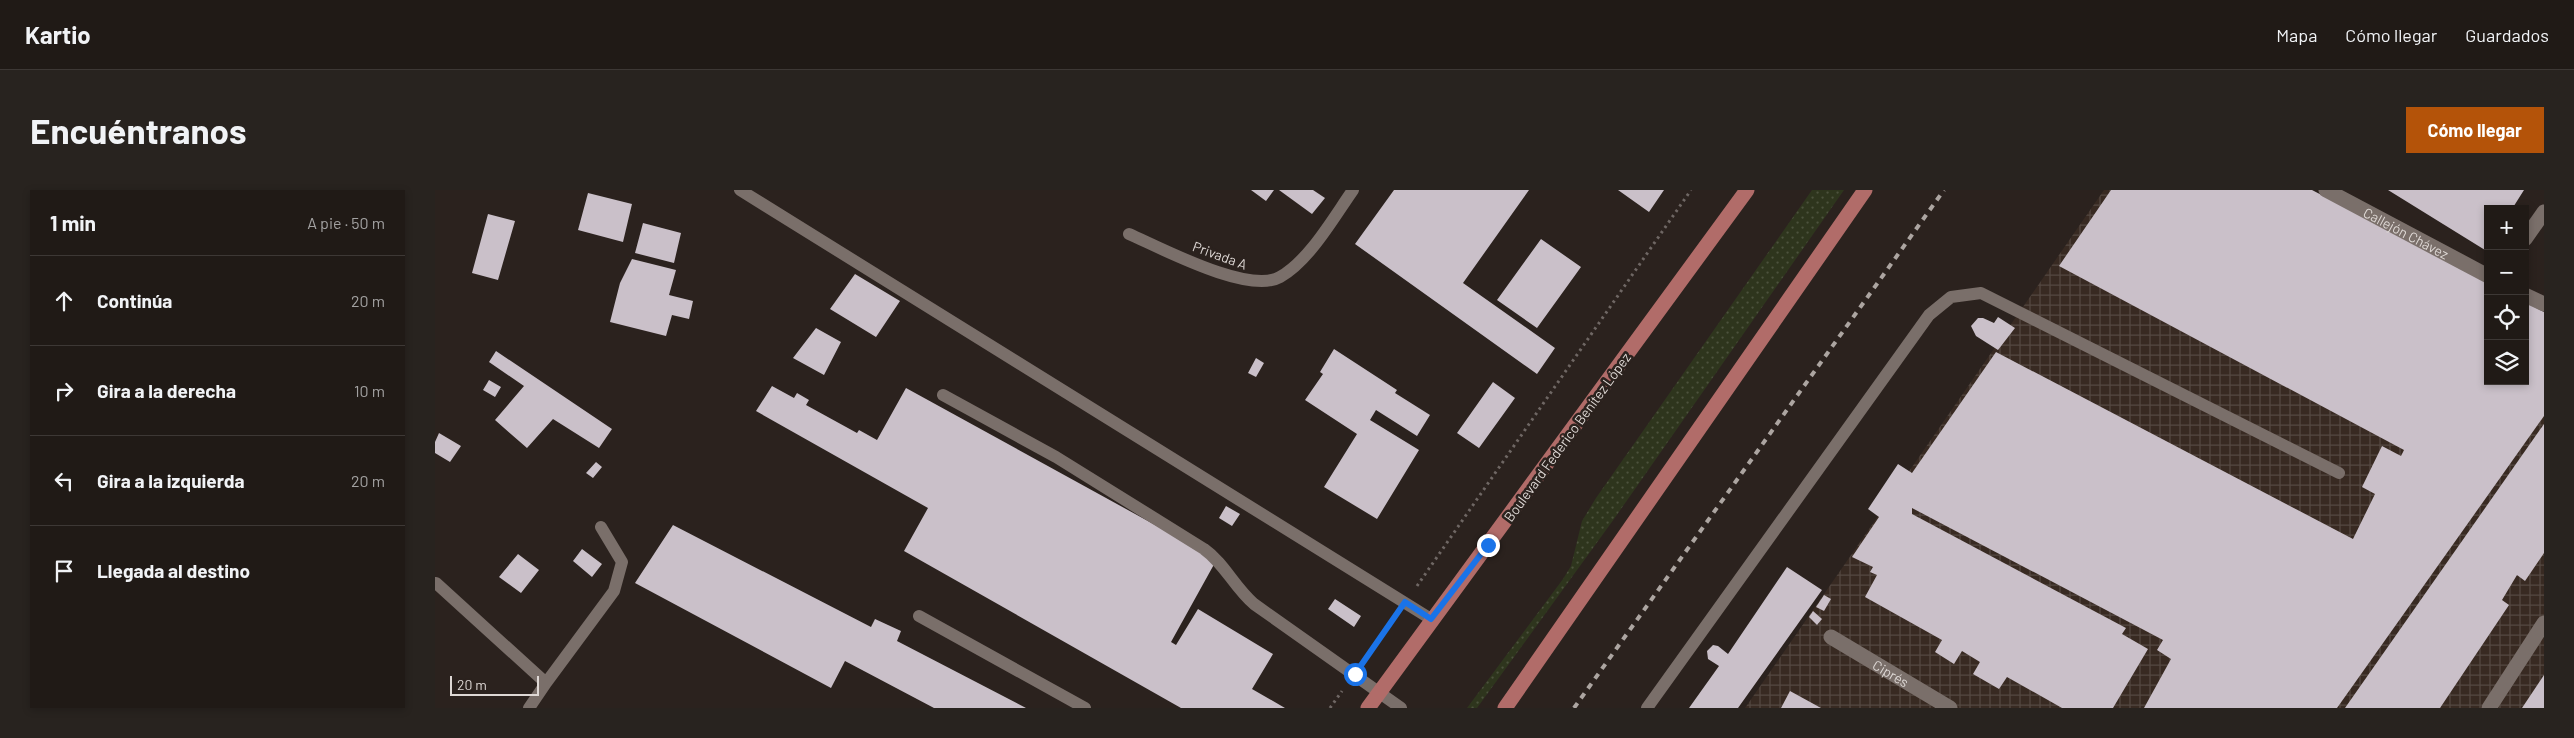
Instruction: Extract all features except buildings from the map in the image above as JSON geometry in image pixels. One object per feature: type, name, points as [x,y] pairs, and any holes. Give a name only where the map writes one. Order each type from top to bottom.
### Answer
[{"type":"main road","name":"Boulevard Federico Benítez López","points":[[1368,708],[1431,619],[1494,537],[1747,190]]},
{"type":"main road","points":[[1505,708],[1865,190]]},
{"type":"street","name":"Callejón Chávez","points":[[2326,190],[2484,274]]},
{"type":"street","points":[[2529,233],[2544,212]]},
{"type":"street","points":[[2529,297],[2544,304]]},
{"type":"street","points":[[2489,708],[2544,623]]},
{"type":"street","name":"Ciprés","points":[[1831,637],[1951,708]]},
{"type":"lane","points":[[740,190],[1431,619]]},
{"type":"lane","name":"Privada A","points":[[1129,234],[1229,277],[1257,283],[1279,278],[1301,260],[1353,190]]},
{"type":"lane","points":[[1647,708],[1929,315],[1951,297],[1981,293],[2339,473]]},
{"type":"lane","points":[[943,395],[1056,457],[1204,549],[1225,566],[1243,595],[1254,604],[1401,708]]},
{"type":"lane","points":[[529,708],[614,591],[619,581],[622,562],[601,527]]},
{"type":"lane","points":[[436,583],[546,683]]},
{"type":"lane","points":[[919,616],[1085,708]]},
{"type":"path","points":[[1330,708],[1691,190]]},
{"type":"shaded area","points":[[2104,190],[2296,190],[2484,377],[2484,385],[2529,385],[2529,369],[2544,322],[2544,708],[1745,708]]},
{"type":"green space","points":[[1812,190],[1844,190],[1614,519],[1477,708],[1467,708],[1571,566],[1582,521],[1596,498]]},
{"type":"railway","points":[[1574,708],[1944,190]]},
{"type":"route","points":[[1355,674],[1405,602],[1431,619],[1488,545]]}]
